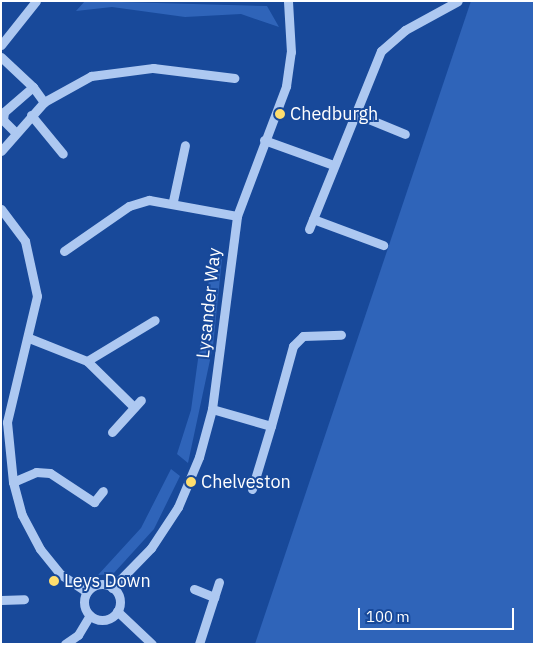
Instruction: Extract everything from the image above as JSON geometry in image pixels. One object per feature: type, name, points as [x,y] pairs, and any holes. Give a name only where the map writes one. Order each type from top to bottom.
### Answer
[{"type":"street","points":[[1,45],[36,1]]},
{"type":"street","name":"Lysander Way","points":[[112,588],[151,548],[178,507],[199,457],[212,409],[237,216],[264,140],[286,86],[290,52],[288,1]]},
{"type":"street","points":[[309,229],[354,113],[381,52],[405,30],[458,1]]},
{"type":"street","points":[[1,58],[32,87],[44,102]]},
{"type":"street","points":[[1,151],[15,132],[44,102],[91,76],[124,69],[183,69],[234,78]]},
{"type":"street","points":[[15,132],[3,120],[4,112],[32,87]]},
{"type":"street","points":[[354,113],[405,134]]},
{"type":"street","points":[[30,115],[63,154]]},
{"type":"street","points":[[264,140],[334,165]]},
{"type":"street","points":[[173,201],[185,145]]},
{"type":"street","points":[[64,251],[129,206],[149,200],[173,201],[237,216]]},
{"type":"street","points":[[1,209],[25,241],[34,268],[36,310],[30,338],[14,383],[4,422],[13,482],[22,515],[40,549],[60,574],[87,592]]},
{"type":"street","points":[[313,219],[383,245]]},
{"type":"street","points":[[87,361],[154,320]]},
{"type":"street","points":[[252,489],[272,426],[293,346],[303,336],[342,335]]},
{"type":"street","points":[[30,338],[87,361],[134,408]]},
{"type":"street","points":[[112,432],[141,400]]},
{"type":"street","points":[[212,409],[272,426]]},
{"type":"street","points":[[13,482],[36,472],[50,473],[94,502],[103,491]]},
{"type":"street","points":[[199,644],[219,582]]},
{"type":"street","points":[[90,615],[84,601],[87,592],[96,585],[112,588],[118,596],[117,611]]},
{"type":"street","points":[[194,589],[214,597]]},
{"type":"street","points":[[1,600],[24,599]]},
{"type":"street","points":[[90,615],[104,619],[117,611]]},
{"type":"street","points":[[117,611],[152,644]]},
{"type":"street","points":[[65,644],[78,635],[90,615]]},
{"type":"shaded area","points":[[85,1],[267,6],[279,27],[241,14],[185,17],[112,7],[76,11]]},
{"type":"shaded area","points":[[471,1],[534,1],[534,644],[255,644]]},
{"type":"shaded area","points":[[222,259],[213,346],[188,463],[177,454],[191,410],[211,265]]},
{"type":"shaded area","points":[[171,469],[180,476],[154,529],[113,574],[98,575],[141,528]]},
{"type":"place","name":"Chedburgh","points":[[280,114]]},
{"type":"place","name":"Chelveston","points":[[191,482]]},
{"type":"place","name":"Leys Down","points":[[54,581]]}]
